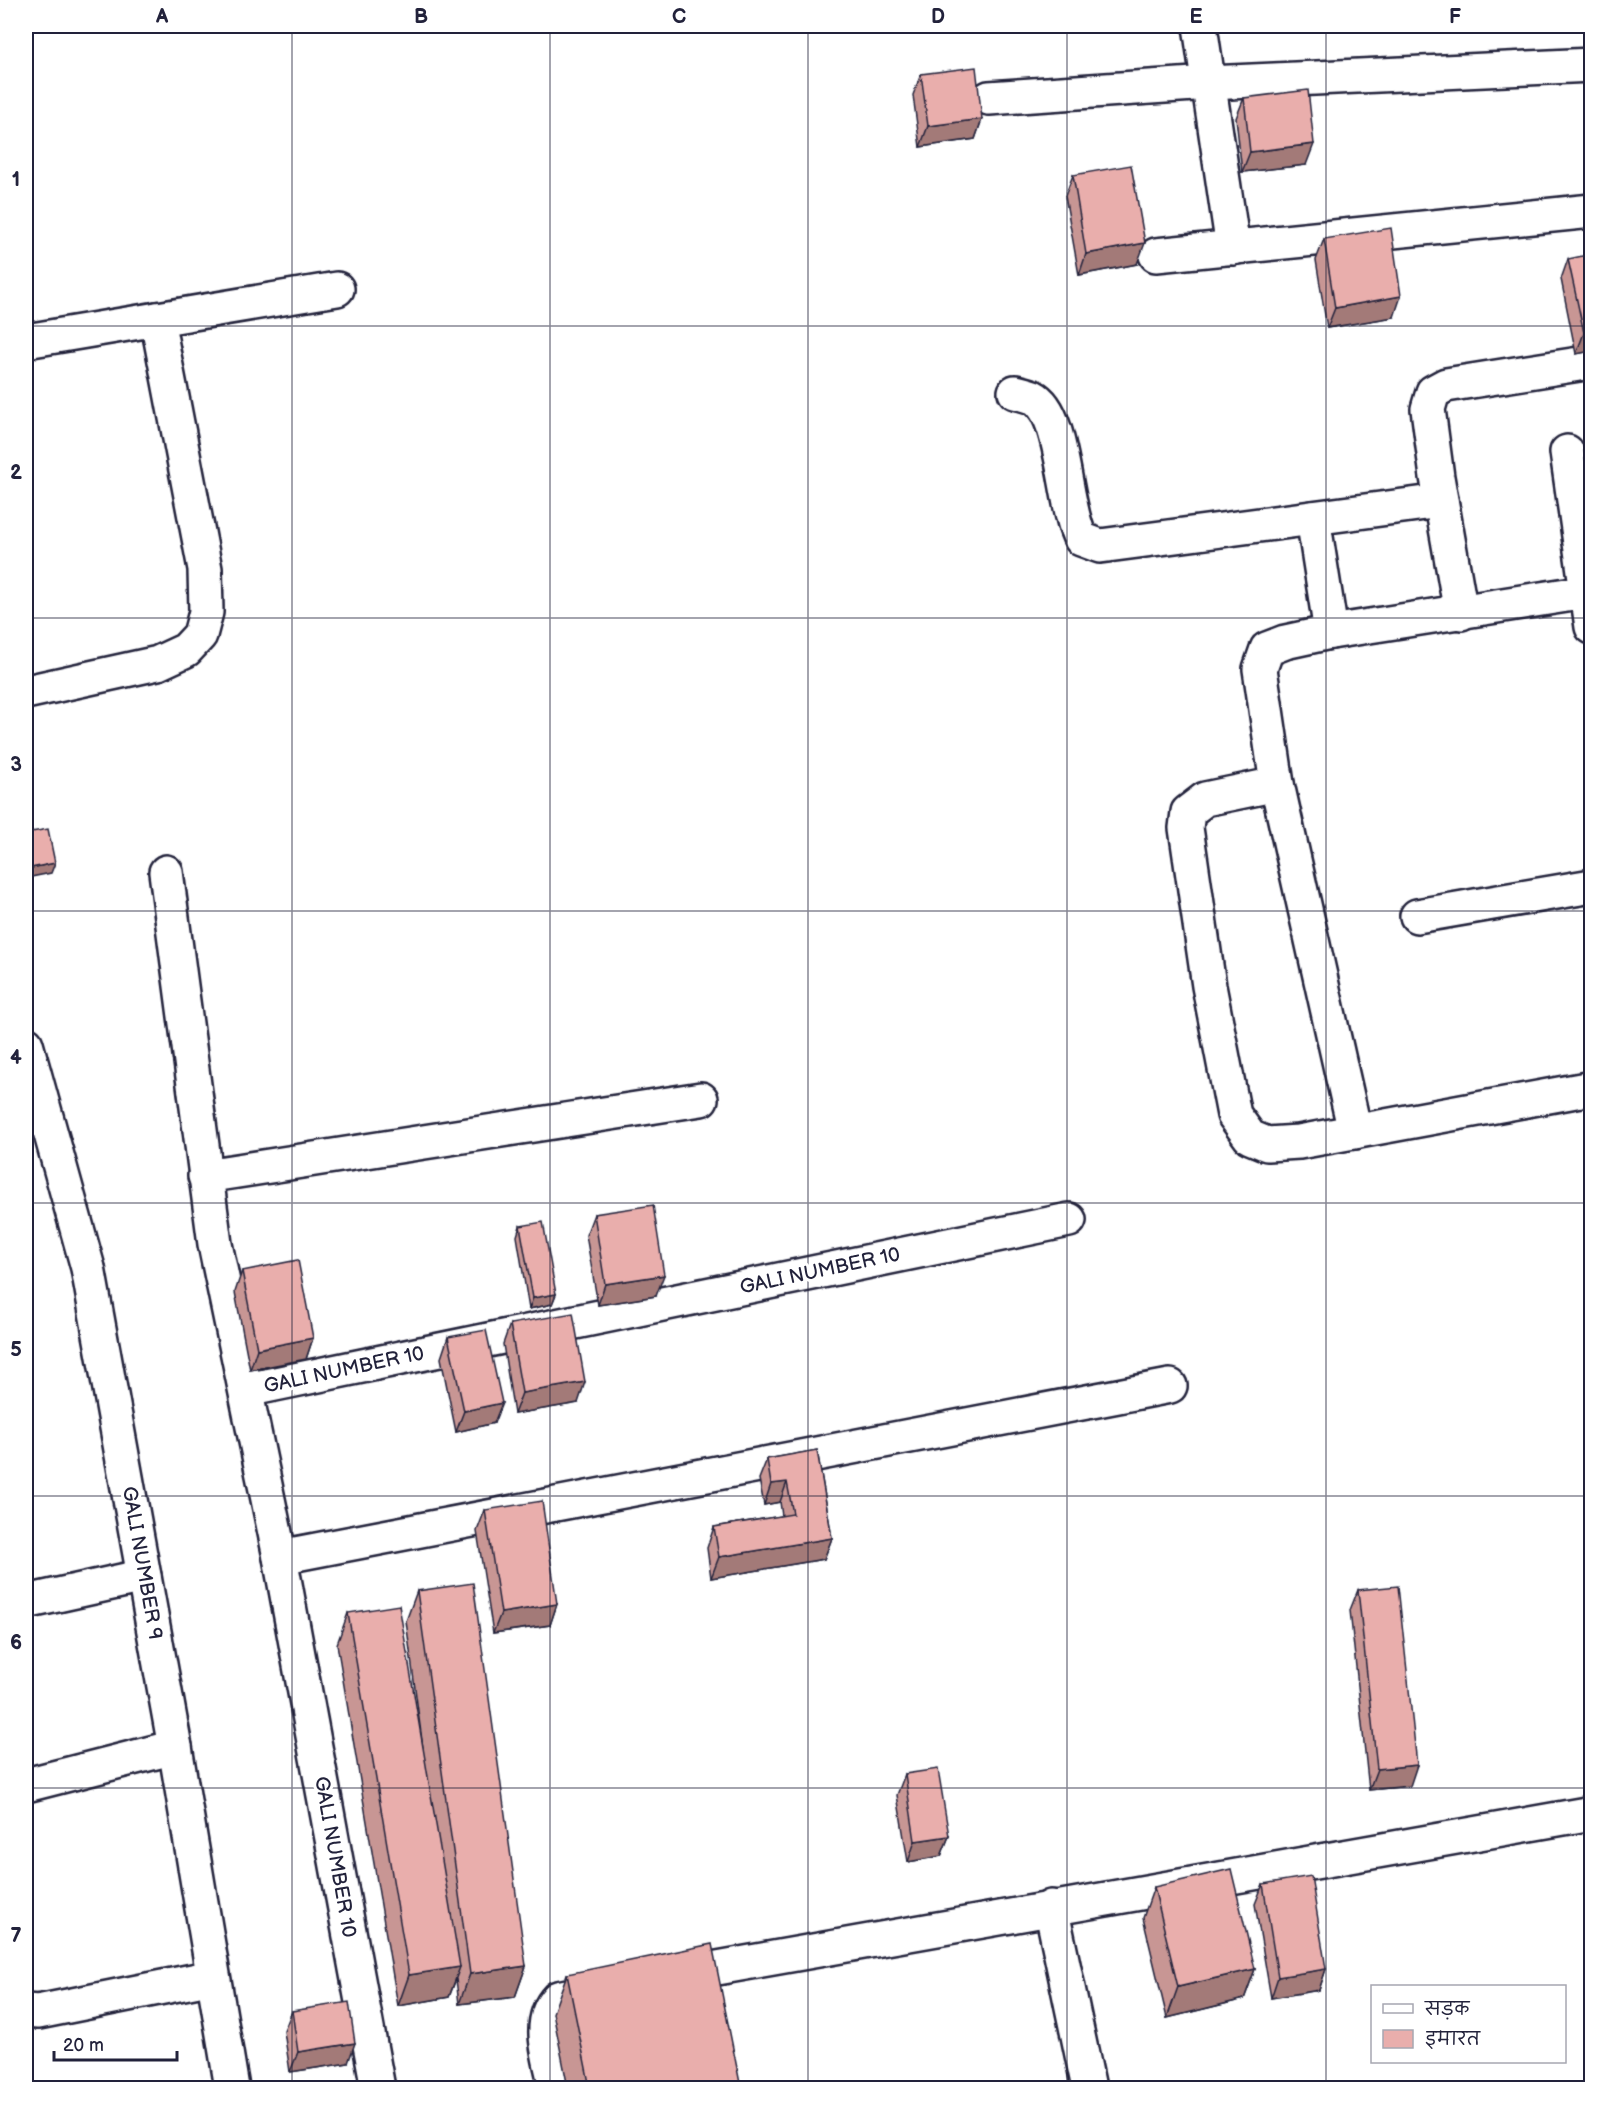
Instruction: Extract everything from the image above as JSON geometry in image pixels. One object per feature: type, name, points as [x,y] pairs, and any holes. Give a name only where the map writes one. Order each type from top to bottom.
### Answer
[{"type":"street","points":[[1200,26],[1233,248]]},
{"type":"street","points":[[989,98],[1209,83],[1592,64]]},
{"type":"street","points":[[1156,255],[1592,212]]},
{"type":"street","points":[[26,341],[337,289]]},
{"type":"street","points":[[26,692],[158,663],[186,650],[200,635],[206,612],[205,568],[157,319]]},
{"type":"street","points":[[1461,613],[1441,501],[1428,409],[1433,392],[1446,385],[1592,362]]},
{"type":"street","points":[[1015,392],[1034,398],[1048,413],[1057,439],[1074,526],[1082,539],[1100,546],[1441,501]]},
{"type":"street","points":[[1567,452],[1592,627]]},
{"type":"street","points":[[1313,518],[1331,632]]},
{"type":"street","points":[[1355,1132],[1277,784],[1260,669],[1266,649],[1285,642],[1331,632],[1586,592]]},
{"type":"street","points":[[1277,784],[1205,799],[1188,812],[1186,828],[1209,986],[1234,1115],[1250,1137],[1268,1144],[1355,1132],[1592,1088]]},
{"type":"street","points":[[166,872],[215,1244],[246,1390]]},
{"type":"street","points":[[1417,916],[1592,886]]},
{"type":"street","name":"GALI NUMBER 9","points":[[26,1044],[87,1268],[175,1747],[232,2088]]},
{"type":"street","points":[[205,1176],[701,1100]]},
{"type":"street","name":"GALI NUMBER 10","points":[[378,2088],[280,1557],[246,1390],[1069,1220]]},
{"type":"street","points":[[280,1557],[1170,1386]]},
{"type":"street","points":[[26,1602],[144,1576]]},
{"type":"street","points":[[26,1785],[175,1747]]},
{"type":"street","points":[[556,2088],[544,2025],[551,2005],[558,1998],[568,1994],[1592,1813]]},
{"type":"street","points":[[1052,1907],[1089,2088]]},
{"type":"street","points":[[711,1968],[718,2001]]},
{"type":"street","points":[[26,2011],[38,2012],[213,1977]]},
{"type":"building","points":[[976,67],[982,119],[928,126],[921,74]]},
{"type":"building","points":[[1308,90],[1314,144],[1250,152],[1244,98]]},
{"type":"building","points":[[1131,165],[1145,243],[1086,254],[1073,175]]},
{"type":"building","points":[[1391,228],[1401,296],[1335,308],[1324,239]]},
{"type":"building","points":[[1592,254],[1592,332],[1584,333],[1568,259]]},
{"type":"building","points":[[48,829],[55,863],[26,869],[26,833]]},
{"type":"building","points":[[653,1205],[664,1275],[605,1284],[594,1214]]},
{"type":"building","points":[[543,1222],[556,1294],[533,1298],[520,1226]]},
{"type":"building","points":[[298,1260],[313,1338],[257,1349],[242,1271]]},
{"type":"building","points":[[573,1313],[585,1382],[522,1393],[510,1324]]},
{"type":"building","points":[[486,1330],[502,1403],[464,1411],[448,1337]]},
{"type":"building","points":[[817,1450],[832,1538],[719,1557],[714,1527],[793,1514],[787,1482],[771,1484],[767,1459]]},
{"type":"building","points":[[542,1501],[557,1604],[501,1613],[485,1510]]},
{"type":"building","points":[[473,1583],[526,1966],[470,1974],[417,1591]]},
{"type":"building","points":[[1398,1586],[1417,1765],[1377,1769],[1358,1590]]},
{"type":"building","points":[[399,1605],[460,1967],[409,1975],[348,1613]]},
{"type":"building","points":[[938,1769],[949,1836],[915,1841],[905,1774]]},
{"type":"building","points":[[1231,1869],[1255,1969],[1178,1987],[1154,1887]]},
{"type":"building","points":[[1311,1876],[1326,1969],[1278,1977],[1263,1884]]},
{"type":"building","points":[[712,1944],[741,2088],[590,2088],[567,1974]]},
{"type":"building","points":[[349,2002],[355,2043],[298,2052],[292,2011]]}]
